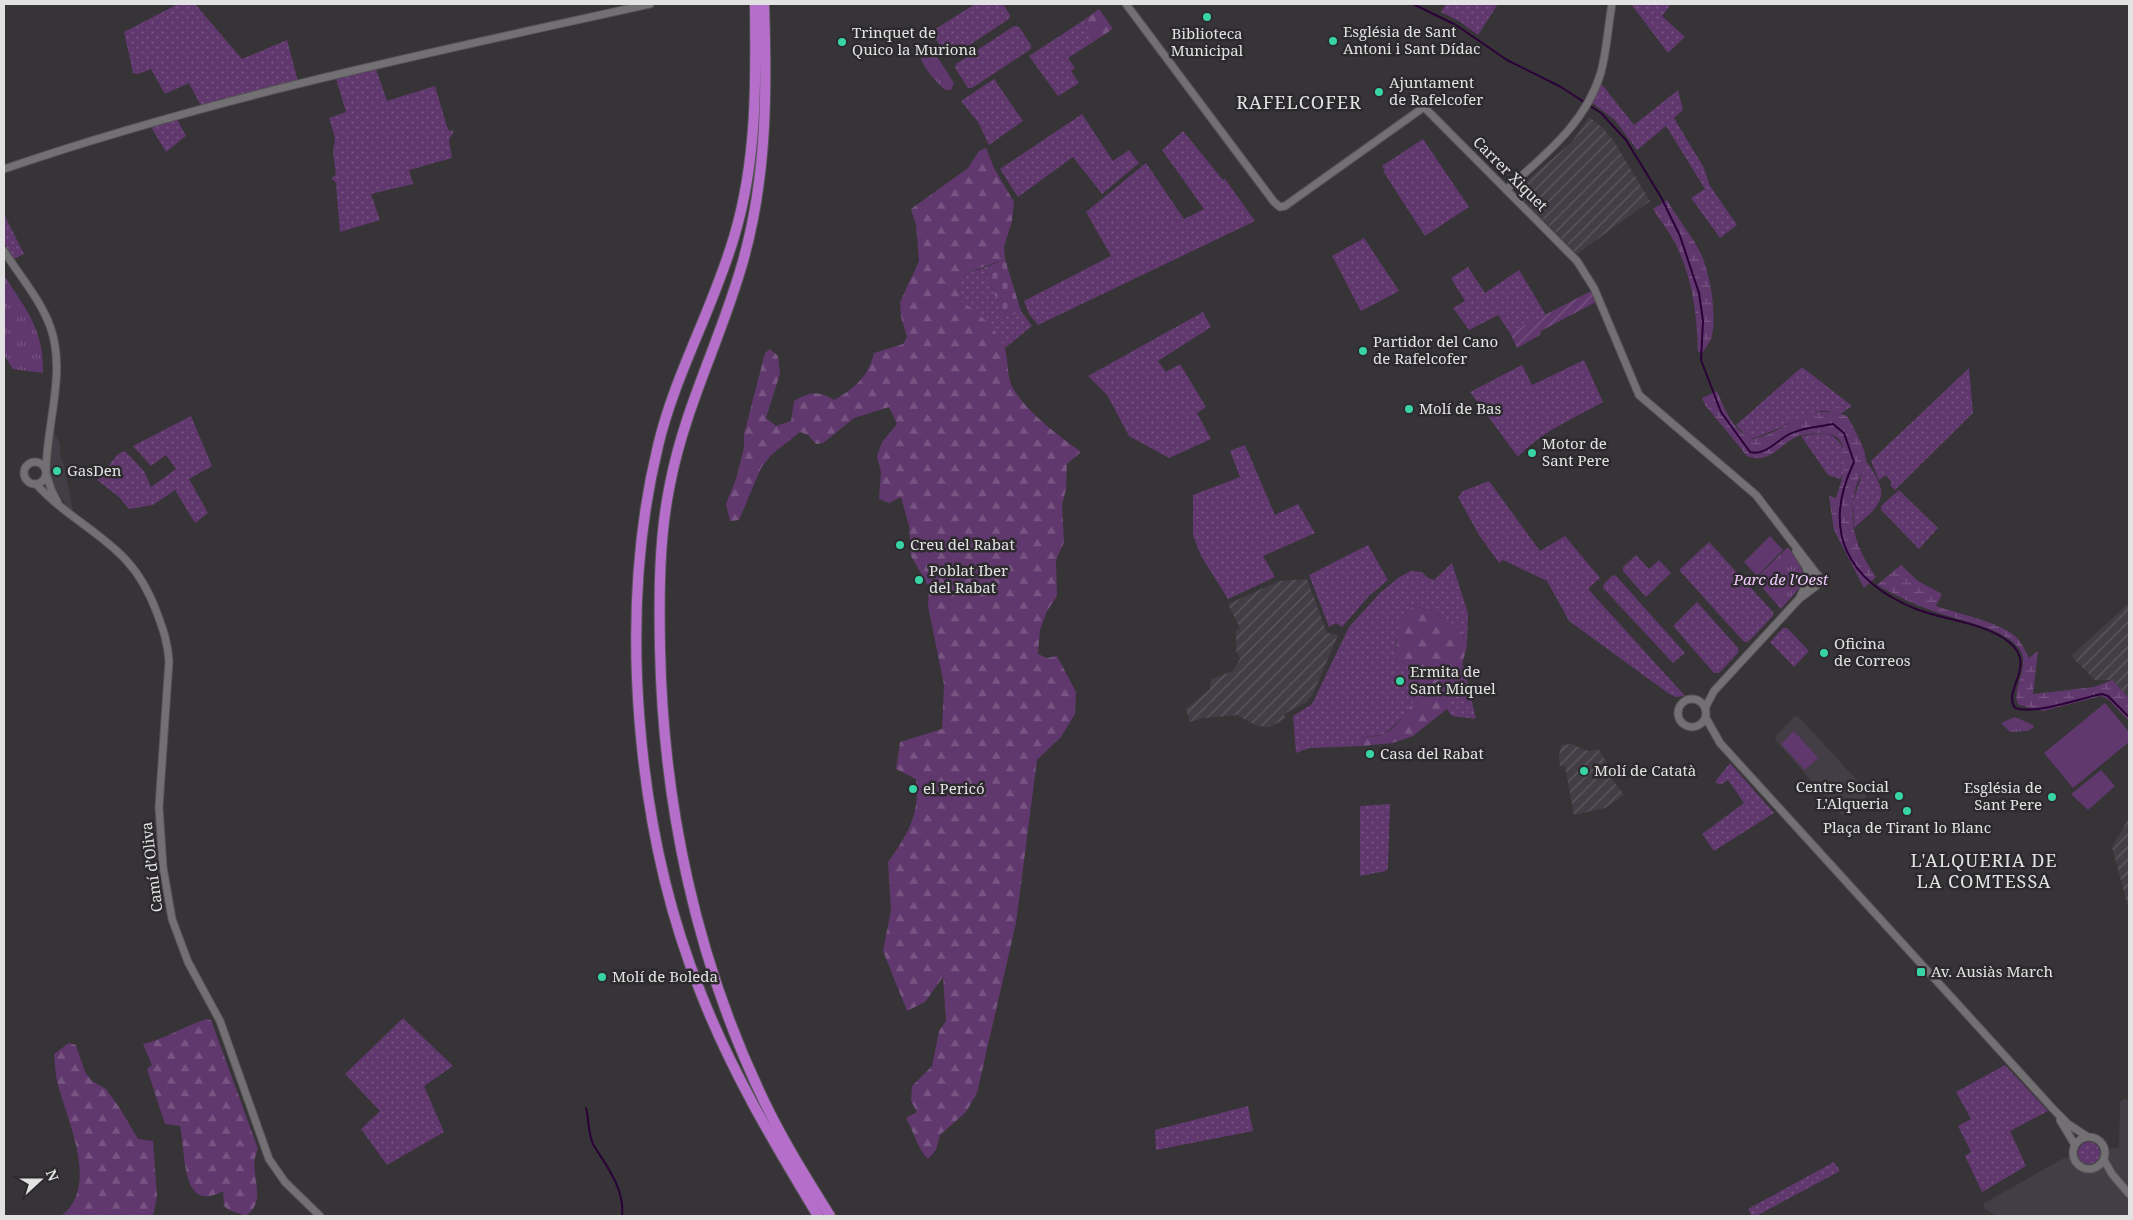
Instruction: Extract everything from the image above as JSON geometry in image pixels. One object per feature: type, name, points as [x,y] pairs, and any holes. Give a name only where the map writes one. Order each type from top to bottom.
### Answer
[{"type":"highway","points":[[755,4],[755,124],[744,199],[724,269],[669,407],[658,446],[646,504],[637,603],[639,696],[646,774],[654,823],[670,899],[686,955],[734,1070],[781,1155],[818,1216]]},
{"type":"highway","points":[[764,4],[766,112],[757,201],[737,280],[689,409],[677,452],[666,508],[659,606],[661,689],[667,759],[678,834],[696,915],[720,995],[764,1102],[830,1216]]},
{"type":"street","points":[[4,171],[49,153],[258,93],[650,4]]},
{"type":"street","name":"Carrer Xiquet","points":[[1126,4],[1279,206],[1286,206],[1424,107],[1576,261],[1594,288],[1639,395],[1756,495],[1789,538]]},
{"type":"street","points":[[1506,190],[1562,140],[1589,98],[1601,70],[1612,4]]},
{"type":"street","points":[[4,251],[41,308],[52,334],[56,367],[46,473],[42,482],[36,484],[28,481],[24,474],[28,466],[34,463],[42,454],[48,441]]},
{"type":"street","points":[[34,463],[43,466],[46,473]]},
{"type":"street","name":"Camí d’Oliva","points":[[46,473],[55,498],[68,514]]},
{"type":"street","name":"Camí d’Oliva","points":[[36,484],[68,514],[115,550],[130,565],[148,593],[164,632],[169,661],[159,807],[163,867],[172,919],[188,962],[216,1012],[269,1160],[285,1182],[320,1216]]},
{"type":"street","points":[[1720,743],[1706,718],[1706,708],[1714,692],[1799,599],[1820,584],[1820,577],[1789,538]]},
{"type":"street","points":[[1789,538],[1806,567],[1811,586],[1815,587]]},
{"type":"street","points":[[1799,599],[1808,580],[1814,574],[1820,577]]},
{"type":"street","points":[[1714,692],[1698,700],[1685,701],[1680,707],[1678,714],[1681,722],[1687,726],[1698,726],[1720,743],[2055,1111],[2068,1124],[2088,1137],[2101,1142],[2105,1150],[2104,1160],[2112,1174],[2129,1194]]},
{"type":"street","points":[[1698,700],[1706,708]]},
{"type":"street","points":[[1698,726],[1706,718]]},
{"type":"street","points":[[2055,1111],[2075,1145]]},
{"type":"street","points":[[2088,1137],[2080,1139],[2075,1145],[2073,1153],[2078,1164],[2085,1169],[2097,1168],[2112,1174]]},
{"type":"street","points":[[2097,1168],[2104,1160]]},
{"type":"shaded area","points":[[1589,117],[1603,128],[1615,143],[1650,201],[1577,254],[1518,194],[1518,188],[1572,142]]},
{"type":"shaded area","name":"GasDen","points":[[52,431],[60,443],[60,456],[63,462],[73,510],[70,512],[52,482],[49,464]]},
{"type":"shaded area","points":[[1307,579],[1327,633],[1338,635],[1313,694],[1307,702],[1284,714],[1286,718],[1270,727],[1257,726],[1237,715],[1204,718],[1190,722],[1186,709],[1210,689],[1211,679],[1233,671],[1240,659],[1236,650],[1236,631],[1240,628],[1228,604],[1279,581]]},
{"type":"shaded area","points":[[2129,603],[2129,698],[2111,680],[2095,680],[2071,656]]},
{"type":"shaded area","points":[[1795,716],[1799,717],[1866,790],[1865,799],[1847,815],[1841,814],[1776,741],[1775,737]]},
{"type":"shaded area","points":[[1572,744],[1588,751],[1598,749],[1614,773],[1610,776],[1624,795],[1605,808],[1574,815],[1565,766],[1560,766],[1559,756],[1561,745]]},
{"type":"shaded area","points":[[2129,818],[2129,911],[2112,847]]},
{"type":"shaded area","points":[[2123,1099],[2129,1100],[2129,1216],[1996,1216],[1984,1208],[1984,1203],[2064,1158],[2119,1147],[2120,1103]]},
{"type":"green space","points":[[178,4],[195,4],[242,59],[287,40],[298,81],[201,106],[189,83],[165,94],[151,69],[138,74],[133,73],[124,32]]},
{"type":"green space","points":[[975,4],[1003,4],[1010,15],[1009,19],[951,57],[947,56],[933,35],[934,30]]},
{"type":"green space","points":[[1446,4],[1498,4],[1478,35],[1459,21],[1441,12]]},
{"type":"green space","points":[[1631,4],[1671,4],[1662,16],[1685,37],[1668,53]]},
{"type":"green space","points":[[1099,9],[1113,29],[1096,40],[1084,20]]},
{"type":"green space","points":[[1084,20],[1096,40],[1068,58],[1075,68],[1071,71],[1079,83],[1058,96],[1029,56]]},
{"type":"green space","points":[[1014,26],[1019,27],[1031,45],[1031,49],[972,88],[968,88],[955,68],[956,64]]},
{"type":"green space","points":[[925,44],[931,47],[954,83],[951,90],[945,90],[924,65],[921,59],[920,48]]},
{"type":"green space","points":[[376,69],[387,101],[435,86],[448,130],[454,131],[449,140],[452,158],[409,170],[413,184],[371,194],[380,220],[340,232],[336,183],[331,178],[336,175],[333,152],[335,138],[329,118],[346,112],[336,79]]},
{"type":"green space","points":[[994,79],[1023,121],[989,145],[978,122],[961,101]]},
{"type":"green space","points":[[1600,82],[1634,125],[1678,90],[1683,110],[1674,118],[1704,168],[1710,186],[1737,225],[1720,238],[1691,198],[1705,189],[1666,126],[1637,150],[1615,120],[1591,102]]},
{"type":"green space","points":[[1082,114],[1113,161],[1129,150],[1139,163],[1102,194],[1073,157],[1018,197],[1000,169]]},
{"type":"green space","points":[[177,119],[186,136],[166,152],[151,127]]},
{"type":"green space","points":[[1183,131],[1223,180],[1225,179],[1255,221],[1038,325],[1029,314],[1024,301],[1111,256],[1086,212],[1146,163],[1184,219],[1204,209],[1162,150]]},
{"type":"green space","points":[[1423,139],[1469,207],[1425,236],[1383,171],[1385,170],[1382,166]]},
{"type":"green space","points":[[986,148],[994,168],[1014,202],[1012,221],[1004,247],[1005,259],[967,273],[959,284],[961,301],[981,316],[998,335],[1005,349],[1011,385],[1028,408],[1081,452],[1067,464],[1066,489],[1062,505],[1064,542],[1056,560],[1057,596],[1047,611],[1040,630],[1038,654],[1047,658],[1057,656],[1076,692],[1075,714],[1061,737],[1037,760],[1016,923],[977,1093],[966,1112],[940,1135],[936,1150],[928,1159],[919,1146],[906,1118],[917,1112],[911,1101],[912,1086],[932,1066],[939,1031],[946,1021],[943,977],[925,1002],[907,1011],[883,951],[891,910],[888,862],[907,833],[914,813],[917,791],[916,779],[896,769],[900,742],[942,729],[944,685],[928,606],[929,587],[911,556],[909,526],[901,497],[889,503],[879,499],[881,472],[877,456],[882,442],[897,424],[889,407],[854,418],[823,443],[816,444],[808,435],[800,432],[771,455],[761,468],[739,520],[730,521],[726,504],[736,479],[744,447],[744,434],[765,353],[770,349],[778,356],[780,374],[766,418],[776,426],[791,421],[794,401],[814,393],[834,400],[860,381],[872,361],[874,353],[903,344],[907,337],[901,317],[900,302],[919,261],[916,225],[911,209],[968,168],[979,151]]},
{"type":"green space","points":[[1667,200],[1700,252],[1710,282],[1714,319],[1713,330],[1711,339],[1703,352],[1698,352],[1697,325],[1693,299],[1683,261],[1673,239],[1653,209]]},
{"type":"green space","points":[[4,214],[24,254],[14,259],[4,243]]},
{"type":"green space","points":[[1364,238],[1399,291],[1361,311],[1332,256]]},
{"type":"green space","points":[[1005,259],[1021,311],[1004,318],[984,268]]},
{"type":"green space","points":[[1468,267],[1485,293],[1519,270],[1546,315],[1510,333],[1498,315],[1469,330],[1453,308],[1465,301],[1451,278]]},
{"type":"green space","points":[[984,268],[1004,317],[1021,311],[1032,326],[1005,348],[990,326],[961,302],[959,284],[967,273]]},
{"type":"green space","points":[[5,277],[33,322],[41,345],[43,373],[13,369],[4,355]]},
{"type":"green space","points":[[1591,291],[1596,302],[1541,331],[1540,335],[1517,348],[1510,333]]},
{"type":"green space","points":[[1203,312],[1211,327],[1158,361],[1166,372],[1180,364],[1206,407],[1197,413],[1211,439],[1169,458],[1129,436],[1107,395],[1088,376]]},
{"type":"green space","points":[[1584,360],[1603,402],[1547,433],[1518,457],[1470,392],[1522,365],[1532,385]]},
{"type":"green space","points":[[1802,367],[1852,406],[1840,414],[1828,411],[1813,413],[1761,435],[1748,438],[1736,425]]},
{"type":"green space","points":[[1969,368],[1973,413],[1895,490],[1890,485],[1892,483],[1886,475],[1879,480],[1871,461]]},
{"type":"green space","points":[[1717,391],[1726,412],[1735,426],[1746,436],[1753,439],[1777,430],[1797,419],[1819,412],[1832,412],[1847,416],[1866,457],[1853,500],[1855,535],[1863,556],[1876,577],[1864,588],[1834,530],[1829,496],[1836,498],[1842,479],[1845,458],[1840,440],[1832,435],[1821,433],[1803,435],[1791,440],[1769,456],[1755,458],[1747,456],[1705,405],[1702,398]]},
{"type":"green space","points":[[191,416],[212,466],[189,479],[208,513],[195,523],[175,490],[153,505],[129,509],[119,497],[97,480],[118,454],[125,451],[144,471],[151,487],[176,469],[166,455],[151,466],[133,446]]},
{"type":"green space","points":[[1826,433],[1838,440],[1845,452],[1846,466],[1840,479],[1828,475],[1801,436]]},
{"type":"green space","points":[[1245,445],[1275,515],[1298,504],[1315,533],[1263,556],[1275,577],[1228,599],[1201,556],[1193,535],[1193,495],[1240,477],[1230,451]]},
{"type":"green space","points":[[1866,461],[1879,483],[1881,498],[1878,505],[1854,528],[1853,502]]},
{"type":"green space","points":[[1489,481],[1540,551],[1565,536],[1600,578],[1588,589],[1685,696],[1675,697],[1668,693],[1569,621],[1547,581],[1503,560],[1499,563],[1479,535],[1458,497],[1463,491]]},
{"type":"green space","points":[[1899,490],[1938,528],[1919,549],[1881,510],[1881,506]]},
{"type":"green space","points":[[1770,536],[1783,550],[1757,576],[1744,562]]},
{"type":"green space","points":[[1709,542],[1773,612],[1773,616],[1748,642],[1744,642],[1679,570]]},
{"type":"green space","points":[[1368,545],[1388,580],[1369,596],[1342,627],[1336,623],[1329,627],[1309,575]]},
{"type":"green space","name":"Parc de l'Oest","points":[[1788,547],[1800,567],[1803,580],[1781,609],[1755,579]]},
{"type":"green space","points":[[1636,555],[1649,569],[1659,560],[1671,573],[1646,597],[1623,571],[1623,567]]},
{"type":"green space","points":[[1452,563],[1468,613],[1467,645],[1460,629],[1432,611],[1414,606],[1400,631],[1396,645],[1397,659],[1413,668],[1421,676],[1419,693],[1410,709],[1383,735],[1362,737],[1361,746],[1309,748],[1296,753],[1293,716],[1312,704],[1349,627],[1380,593],[1398,578],[1411,571],[1422,572],[1428,578],[1434,580]]},
{"type":"green space","points":[[1901,565],[1918,581],[1942,594],[1936,606],[2006,630],[2019,640],[2029,658],[2038,651],[2033,694],[2094,687],[2112,680],[2129,698],[2129,721],[2108,699],[2101,696],[2043,711],[2019,705],[2016,694],[2023,664],[2020,650],[2013,642],[1993,630],[1926,608],[1877,585]]},
{"type":"green space","points":[[1613,575],[1616,576],[1685,653],[1673,663],[1603,588],[1604,584]]},
{"type":"green space","points":[[1697,602],[1738,648],[1738,653],[1719,673],[1714,673],[1673,626]]},
{"type":"green space","points":[[1414,606],[1432,611],[1460,629],[1467,645],[1455,693],[1447,709],[1413,736],[1393,743],[1361,746],[1362,737],[1382,735],[1395,726],[1409,709],[1419,691],[1421,676],[1413,668],[1400,664],[1395,654],[1402,615]]},
{"type":"green space","points":[[1783,628],[1787,628],[1809,651],[1794,667],[1770,642]]},
{"type":"green space","points":[[1463,664],[1476,719],[1452,716],[1447,709]]},
{"type":"green space","points":[[2105,703],[2129,732],[2129,742],[2073,788],[2044,753]]},
{"type":"green space","points":[[2015,717],[2034,727],[2028,731],[2010,732],[2001,723]]},
{"type":"green space","points":[[1794,731],[1818,758],[1805,770],[1781,744]]},
{"type":"green space","points":[[1730,763],[1774,813],[1714,851],[1702,834],[1744,803],[1728,780],[1720,785],[1715,782]]},
{"type":"green space","points":[[2101,770],[2115,786],[2088,810],[2071,794]]},
{"type":"green space","points":[[1390,804],[1388,868],[1386,871],[1360,876],[1360,806]]},
{"type":"green space","points":[[403,1018],[453,1066],[424,1086],[444,1132],[387,1165],[361,1129],[380,1111],[345,1074]]},
{"type":"green space","points":[[206,1019],[211,1020],[258,1149],[254,1166],[256,1201],[253,1209],[246,1216],[229,1210],[224,1206],[223,1191],[209,1196],[199,1195],[193,1188],[185,1165],[180,1126],[165,1124],[147,1069],[152,1065],[143,1044]]},
{"type":"green space","points":[[69,1043],[76,1045],[85,1072],[92,1081],[106,1089],[138,1139],[153,1141],[157,1197],[153,1216],[61,1216],[73,1203],[79,1188],[80,1170],[73,1133],[57,1081],[55,1068],[54,1054]]},
{"type":"green space","points":[[2005,1065],[2048,1111],[2010,1131],[2026,1166],[1982,1192],[1965,1156],[1971,1152],[1958,1126],[1971,1119],[1956,1092]]},
{"type":"green space","points":[[1248,1106],[1253,1131],[1156,1150],[1155,1130]]},
{"type":"green space","points":[[2089,1142],[2097,1145],[2100,1153],[2097,1161],[2089,1164],[2081,1161],[2078,1153],[2081,1145]]},
{"type":"green space","points":[[1834,1162],[1840,1171],[1756,1216],[1752,1216],[1748,1209]]},
{"type":"waterway","points":[[1413,4],[1456,25],[1507,60],[1561,87],[1601,113],[1626,140],[1661,197],[1680,236],[1699,293],[1703,321],[1701,360],[1721,412],[1750,452],[1755,453],[1764,451],[1791,433],[1809,428],[1833,424],[1844,433],[1854,462],[1844,487],[1840,510],[1841,531],[1847,551],[1857,568],[1873,584],[1892,597],[1916,609],[1989,630],[2009,642],[2017,651],[2020,659],[2020,668],[2012,701],[2015,708],[2024,710],[2046,708],[2102,694],[2108,696],[2129,717]]},
{"type":"waterway","points":[[586,1108],[592,1142],[618,1188],[621,1197],[622,1216]]},
{"type":"place","name":"Biblioteca Municipal","points":[[1207,17]]},
{"type":"place","name":"Església de Sant Antoni i Sant Dídac","points":[[1333,41]]},
{"type":"place","name":"Trinquet de Quico la Muriona","points":[[842,42]]},
{"type":"place","name":"Ajuntament de Rafelcofer","points":[[1379,92]]},
{"type":"place","name":"Partidor del Cano de Rafelcofer","points":[[1363,351]]},
{"type":"place","name":"Molí de Bas","points":[[1409,409]]},
{"type":"place","name":"Motor de Sant Pere","points":[[1532,453]]},
{"type":"place","name":"GasDen","points":[[57,471]]},
{"type":"place","name":"Creu del Rabat","points":[[900,545]]},
{"type":"place","name":"Poblat Iber del Rabat","points":[[919,580]]},
{"type":"place","name":"Oficina de Correos","points":[[1824,653]]},
{"type":"place","name":"Ermita de Sant Miquel","points":[[1400,681]]},
{"type":"place","name":"Casa del Rabat","points":[[1370,754]]},
{"type":"place","name":"Molí de Catatà","points":[[1584,771]]},
{"type":"place","name":"el Pericó","points":[[913,789]]},
{"type":"place","name":"Centre Social L'Alqueria","points":[[1899,796]]},
{"type":"place","name":"Església de Sant Pere","points":[[2052,797]]},
{"type":"place","name":"Plaça de Tirant lo Blanc","points":[[1907,811]]},
{"type":"place","name":"Av. Ausiàs March","points":[[1921,972]]},
{"type":"place","name":"Molí de Boleda","points":[[602,977]]},
{"type":"district","name":"RAFELCOFER","points":[[1299,103]]},
{"type":"district","name":"L'ALQUERIA DE LA COMTESSA","points":[[1984,871]]}]
